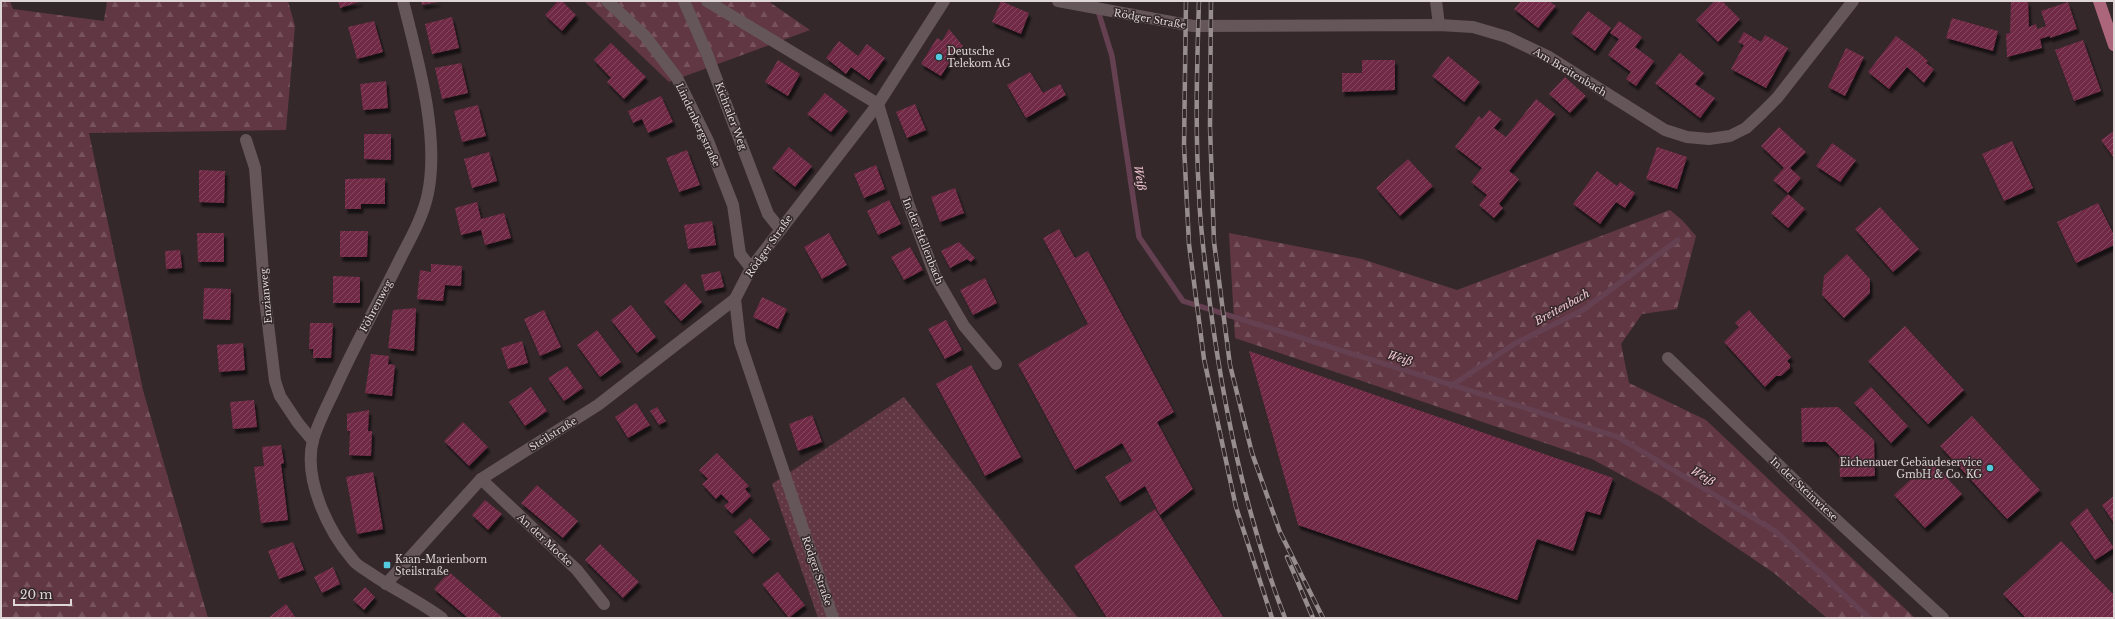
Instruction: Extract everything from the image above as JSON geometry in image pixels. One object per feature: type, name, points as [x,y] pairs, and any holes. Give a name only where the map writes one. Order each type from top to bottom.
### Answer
[{"type":"main road","points":[[2099,1],[2114,45]]},
{"type":"street","name":"Föhrenweg","points":[[403,1],[419,66],[428,126],[432,165],[428,194],[413,232],[348,360],[313,440],[312,465],[317,497],[330,527],[354,562],[386,584],[442,618]]},
{"type":"street","name":"Lindenbergstraße","points":[[607,1],[645,36],[676,78],[708,141],[733,205],[740,254],[751,268]]},
{"type":"street","name":"Kichtaler Weg","points":[[684,1],[707,54],[768,214],[780,229]]},
{"type":"street","points":[[707,1],[878,104]]},
{"type":"street","name":"Rödger Straße","points":[[833,618],[740,342],[735,299],[751,268],[878,104],[944,1]]},
{"type":"street","name":"Rödger Straße","points":[[1058,1],[1078,6],[1193,26],[1219,26]]},
{"type":"street","points":[[1436,1],[1439,25]]},
{"type":"street","name":"Am Breitenbach","points":[[1219,26],[1439,25],[1473,27],[1507,37],[1549,57],[1665,130],[1687,137],[1709,139],[1730,136],[1746,128],[1762,113],[1776,98],[1853,1]]},
{"type":"street","name":"In der Hellenbach","points":[[878,104],[908,203],[936,278],[964,326],[996,364]]},
{"type":"street","name":"Enzianweg","points":[[246,140],[255,168],[265,300],[275,381],[280,396],[298,423],[313,440]]},
{"type":"street","name":"Steilstraße","points":[[386,584],[481,479],[598,405],[658,361],[717,311],[735,299]]},
{"type":"street","name":"In der Steinwiese","points":[[1668,358],[1817,502],[1943,618]]},
{"type":"street","name":"An der Mocke","points":[[481,479],[577,570],[604,604]]},
{"type":"green space","points":[[1,1],[10,1],[13,9],[104,21],[107,1],[288,1],[295,26],[286,130],[89,133],[143,390],[208,618],[1,618]]},
{"type":"green space","points":[[584,1],[768,1],[810,30],[669,82]]},
{"type":"green space","points":[[1670,210],[1683,221],[1696,236],[1677,309],[1642,314],[1621,344],[1629,383],[1706,420],[1915,618],[1827,618],[1774,573],[1660,496],[1592,459],[1235,338],[1229,233],[1362,259],[1457,290]]},
{"type":"green space","points":[[904,397],[1078,618],[818,618],[772,484]]},
{"type":"building","points":[[338,1],[362,1],[340,8]]},
{"type":"building","points":[[421,1],[438,1],[438,2],[422,5]]},
{"type":"building","points":[[558,1],[562,1],[576,15],[562,31],[545,15]]},
{"type":"building","points":[[1001,1],[1029,13],[1021,34],[992,22]]},
{"type":"building","points":[[1521,1],[1549,1],[1556,6],[1538,28],[1514,9]]},
{"type":"building","points":[[1715,1],[1722,1],[1740,19],[1718,42],[1696,20]]},
{"type":"building","points":[[2011,1],[2028,1],[2029,27],[2036,24],[2037,29],[2046,26],[2041,11],[2068,2],[2077,29],[2050,38],[2050,36],[2040,39],[2042,48],[2007,57],[2006,34],[2010,33]]},
{"type":"building","points":[[1588,11],[1611,28],[1595,51],[1571,33]]},
{"type":"building","points":[[452,17],[459,48],[432,54],[425,24]]},
{"type":"building","points":[[1952,18],[1998,31],[1993,51],[1946,38]]},
{"type":"building","points":[[374,21],[383,52],[357,59],[348,27]]},
{"type":"building","points":[[1619,21],[1642,37],[1635,47],[1654,61],[1636,86],[1626,79],[1631,72],[1608,55],[1619,39],[1610,33]]},
{"type":"building","name":"Deutsche Telekom AG","points":[[949,29],[963,46],[959,51],[957,50],[941,76],[921,64],[937,38],[942,41]]},
{"type":"building","points":[[1744,32],[1761,42],[1765,35],[1788,48],[1766,88],[1731,69],[1744,45],[1738,42]]},
{"type":"building","points":[[1896,36],[1918,52],[1928,61],[1926,63],[1934,69],[1924,83],[1907,67],[1889,89],[1868,72]]},
{"type":"building","points":[[2083,40],[2101,91],[2074,101],[2055,50]]},
{"type":"building","points":[[839,41],[858,56],[867,44],[885,58],[869,80],[851,67],[846,74],[826,58]]},
{"type":"building","points":[[611,43],[646,77],[624,99],[607,82],[611,78],[594,60]]},
{"type":"building","points":[[1846,48],[1864,57],[1845,96],[1828,87]]},
{"type":"building","points":[[1680,53],[1704,73],[1695,84],[1715,98],[1700,118],[1655,83]]},
{"type":"building","points":[[1448,56],[1480,82],[1464,102],[1432,76]]},
{"type":"building","points":[[778,60],[800,74],[788,96],[765,82]]},
{"type":"building","points":[[1362,60],[1395,60],[1395,90],[1342,92],[1342,73],[1362,73]]},
{"type":"building","points":[[461,63],[468,93],[442,99],[435,68]]},
{"type":"building","points":[[1030,72],[1043,93],[1060,84],[1066,95],[1026,118],[1007,85]]},
{"type":"building","points":[[1565,77],[1586,96],[1570,113],[1549,94]]},
{"type":"building","points":[[386,81],[388,108],[363,110],[360,84]]},
{"type":"building","points":[[825,93],[848,111],[831,132],[807,114]]},
{"type":"building","points":[[661,96],[673,122],[648,133],[642,119],[633,123],[628,111]]},
{"type":"building","points":[[1536,99],[1555,114],[1509,171],[1519,179],[1499,204],[1503,208],[1494,218],[1479,205],[1487,195],[1471,182],[1482,168],[1455,147],[1479,116],[1482,119],[1489,110],[1501,119],[1494,128],[1506,137]]},
{"type":"building","points":[[915,104],[926,130],[907,138],[896,112]]},
{"type":"building","points":[[478,105],[486,136],[462,142],[454,111]]},
{"type":"building","points":[[1779,127],[1806,152],[1790,168],[1801,178],[1788,193],[1773,180],[1784,168],[1761,146]]},
{"type":"building","points":[[2114,131],[2114,158],[2101,140]]},
{"type":"building","points":[[364,134],[391,134],[391,160],[364,159]]},
{"type":"building","points":[[2012,141],[2033,188],[2004,201],[1982,154]]},
{"type":"building","points":[[1832,143],[1856,160],[1840,182],[1816,166]]},
{"type":"building","points":[[789,147],[812,166],[795,187],[772,168]]},
{"type":"building","points":[[1657,147],[1687,157],[1677,189],[1646,179]]},
{"type":"building","points":[[687,150],[700,185],[679,192],[666,158]]},
{"type":"building","points":[[489,152],[497,181],[472,188],[464,159]]},
{"type":"building","points":[[1408,159],[1433,186],[1400,216],[1376,188]]},
{"type":"building","points":[[876,165],[885,189],[864,198],[854,174]]},
{"type":"building","points":[[199,170],[225,171],[224,203],[199,202]]},
{"type":"building","points":[[1597,171],[1617,186],[1620,182],[1635,193],[1625,208],[1616,202],[1600,224],[1573,204]]},
{"type":"building","points":[[385,178],[385,204],[361,204],[361,209],[345,209],[345,179]]},
{"type":"building","points":[[955,188],[964,213],[940,222],[931,197]]},
{"type":"building","points":[[1788,194],[1805,209],[1788,228],[1771,213]]},
{"type":"building","points":[[889,200],[901,224],[878,235],[867,211]]},
{"type":"building","points":[[477,202],[481,219],[504,213],[511,238],[485,245],[481,230],[461,235],[455,208]]},
{"type":"building","points":[[2098,203],[2114,235],[2114,245],[2076,263],[2057,222]]},
{"type":"building","points":[[1880,207],[1919,249],[1893,272],[1855,229]]},
{"type":"building","points":[[712,221],[716,245],[688,249],[684,225]]},
{"type":"building","points":[[1059,229],[1075,258],[1088,251],[1174,412],[1157,422],[1193,489],[1160,515],[1145,486],[1120,502],[1105,477],[1132,461],[1122,443],[1075,470],[1018,364],[1088,324],[1043,238]]},
{"type":"building","points":[[340,231],[368,231],[367,257],[340,257]]},
{"type":"building","points":[[197,233],[224,233],[224,262],[198,262]]},
{"type":"building","points":[[829,233],[847,265],[822,279],[804,247]]},
{"type":"building","points":[[959,242],[975,258],[971,262],[967,259],[950,268],[941,251]]},
{"type":"building","points":[[910,247],[923,270],[904,280],[891,257]]},
{"type":"building","points":[[180,250],[182,268],[166,269],[165,251]]},
{"type":"building","points":[[1847,254],[1870,279],[1870,293],[1844,318],[1822,295],[1824,276]]},
{"type":"building","points":[[431,264],[462,266],[461,286],[445,285],[443,301],[417,299],[420,270],[431,272]]},
{"type":"building","points":[[720,271],[724,287],[705,291],[701,275]]},
{"type":"building","points":[[333,276],[360,277],[360,303],[333,303]]},
{"type":"building","points":[[985,278],[997,303],[973,315],[960,290]]},
{"type":"building","points":[[685,283],[702,302],[681,321],[664,302]]},
{"type":"building","points":[[204,288],[231,289],[230,320],[203,319]]},
{"type":"building","points":[[762,297],[787,309],[778,329],[753,317]]},
{"type":"building","points":[[631,305],[656,337],[637,353],[611,320]]},
{"type":"building","points":[[416,308],[414,351],[388,348],[393,310]]},
{"type":"building","points":[[544,310],[561,347],[540,356],[524,319]]},
{"type":"building","points":[[1749,310],[1791,357],[1787,361],[1790,364],[1790,368],[1781,376],[1776,376],[1765,387],[1724,342],[1739,327],[1735,323]]},
{"type":"building","points":[[946,320],[962,350],[945,359],[928,329]]},
{"type":"building","points":[[310,323],[333,323],[331,358],[313,358],[313,349],[309,349]]},
{"type":"building","points":[[1905,326],[1964,390],[1928,424],[1868,361]]},
{"type":"building","points":[[597,330],[621,362],[600,377],[577,345]]},
{"type":"building","points":[[522,341],[528,363],[508,369],[501,348]]},
{"type":"building","points":[[243,343],[245,370],[219,372],[217,345]]},
{"type":"building","points":[[1249,351],[1613,478],[1600,515],[1586,511],[1573,551],[1537,539],[1517,600],[1298,525]]},
{"type":"building","points":[[371,354],[389,356],[388,364],[395,365],[392,396],[365,393]]},
{"type":"building","points":[[971,365],[1021,457],[985,476],[936,384]]},
{"type":"building","points":[[567,366],[583,388],[564,401],[548,378]]},
{"type":"building","points":[[531,387],[547,411],[525,426],[509,402]]},
{"type":"building","points":[[1871,387],[1908,426],[1891,443],[1854,403]]},
{"type":"building","points":[[254,400],[257,427],[233,429],[230,402]]},
{"type":"building","points":[[636,403],[650,425],[628,438],[615,417]]},
{"type":"building","points":[[657,407],[666,421],[659,425],[650,411]]},
{"type":"building","points":[[1838,407],[1874,440],[1875,476],[1840,477],[1839,455],[1826,442],[1802,442],[1801,408]]},
{"type":"building","points":[[369,410],[368,431],[372,431],[371,456],[349,455],[350,431],[347,431],[347,414]]},
{"type":"building","points":[[812,415],[822,442],[798,451],[789,424]]},
{"type":"building","name":"Eichenauer Gebäudeservice GmbH & Co. KG","points":[[1972,416],[2040,490],[2007,519],[1940,446]]},
{"type":"building","points":[[463,422],[488,447],[469,466],[444,441]]},
{"type":"building","points":[[281,445],[284,463],[281,464],[288,520],[261,523],[254,467],[264,466],[262,447]]},
{"type":"building","points":[[717,453],[749,486],[745,489],[751,496],[732,514],[724,506],[729,502],[721,494],[716,499],[702,484],[708,479],[699,470]]},
{"type":"building","name":"Eichenauer Gebäudeservice GmbH & Co. KG","points":[[1931,461],[1962,494],[1925,528],[1894,495]]},
{"type":"building","points":[[373,472],[383,529],[357,534],[346,477]]},
{"type":"building","points":[[537,485],[578,521],[563,538],[521,503]]},
{"type":"building","points":[[2114,496],[2114,523],[2102,505]]},
{"type":"building","points":[[485,500],[502,514],[488,530],[472,515]]},
{"type":"building","points":[[2087,508],[2114,548],[2095,560],[2070,523]]},
{"type":"building","points":[[1155,509],[1224,618],[1107,618],[1074,566]]},
{"type":"building","points":[[750,518],[770,539],[753,554],[734,532]]},
{"type":"building","points":[[2061,541],[2114,595],[2114,618],[2026,618],[2003,594]]},
{"type":"building","points":[[293,542],[304,570],[279,579],[268,551]]},
{"type":"building","points":[[600,544],[639,582],[623,598],[585,560]]},
{"type":"building","points":[[333,567],[340,584],[322,593],[314,577]]},
{"type":"building","points":[[449,572],[503,618],[468,618],[434,589]]},
{"type":"building","points":[[778,572],[805,605],[789,618],[762,584]]},
{"type":"building","points":[[365,587],[375,597],[364,610],[353,600]]},
{"type":"building","points":[[286,604],[296,618],[268,618]]},
{"type":"waterway","name":"Weiß","points":[[1095,1],[1112,56],[1139,237],[1183,301],[1618,437],[1775,531],[1869,618]]},
{"type":"waterway","name":"Breitenbach","points":[[1451,386],[1514,344],[1583,310],[1678,240]]},
{"type":"railway","points":[[1186,1],[1184,146],[1189,244],[1204,359],[1236,507],[1272,618]]},
{"type":"railway","points":[[1199,1],[1197,145],[1202,232],[1209,297],[1221,379],[1237,460],[1258,540],[1285,618]]},
{"type":"railway","points":[[1211,1],[1210,127],[1214,242],[1230,365],[1252,453],[1280,532],[1323,618]]},
{"type":"railway","points":[[1287,557],[1313,618]]},
{"type":"place","name":"Deutsche Telekom AG","points":[[939,57]]},
{"type":"place","name":"Eichenauer Gebäudeservice GmbH & Co. KG","points":[[1990,468]]},
{"type":"place","name":"Kaan-Marienborn Steilstraße","points":[[387,565]]}]
